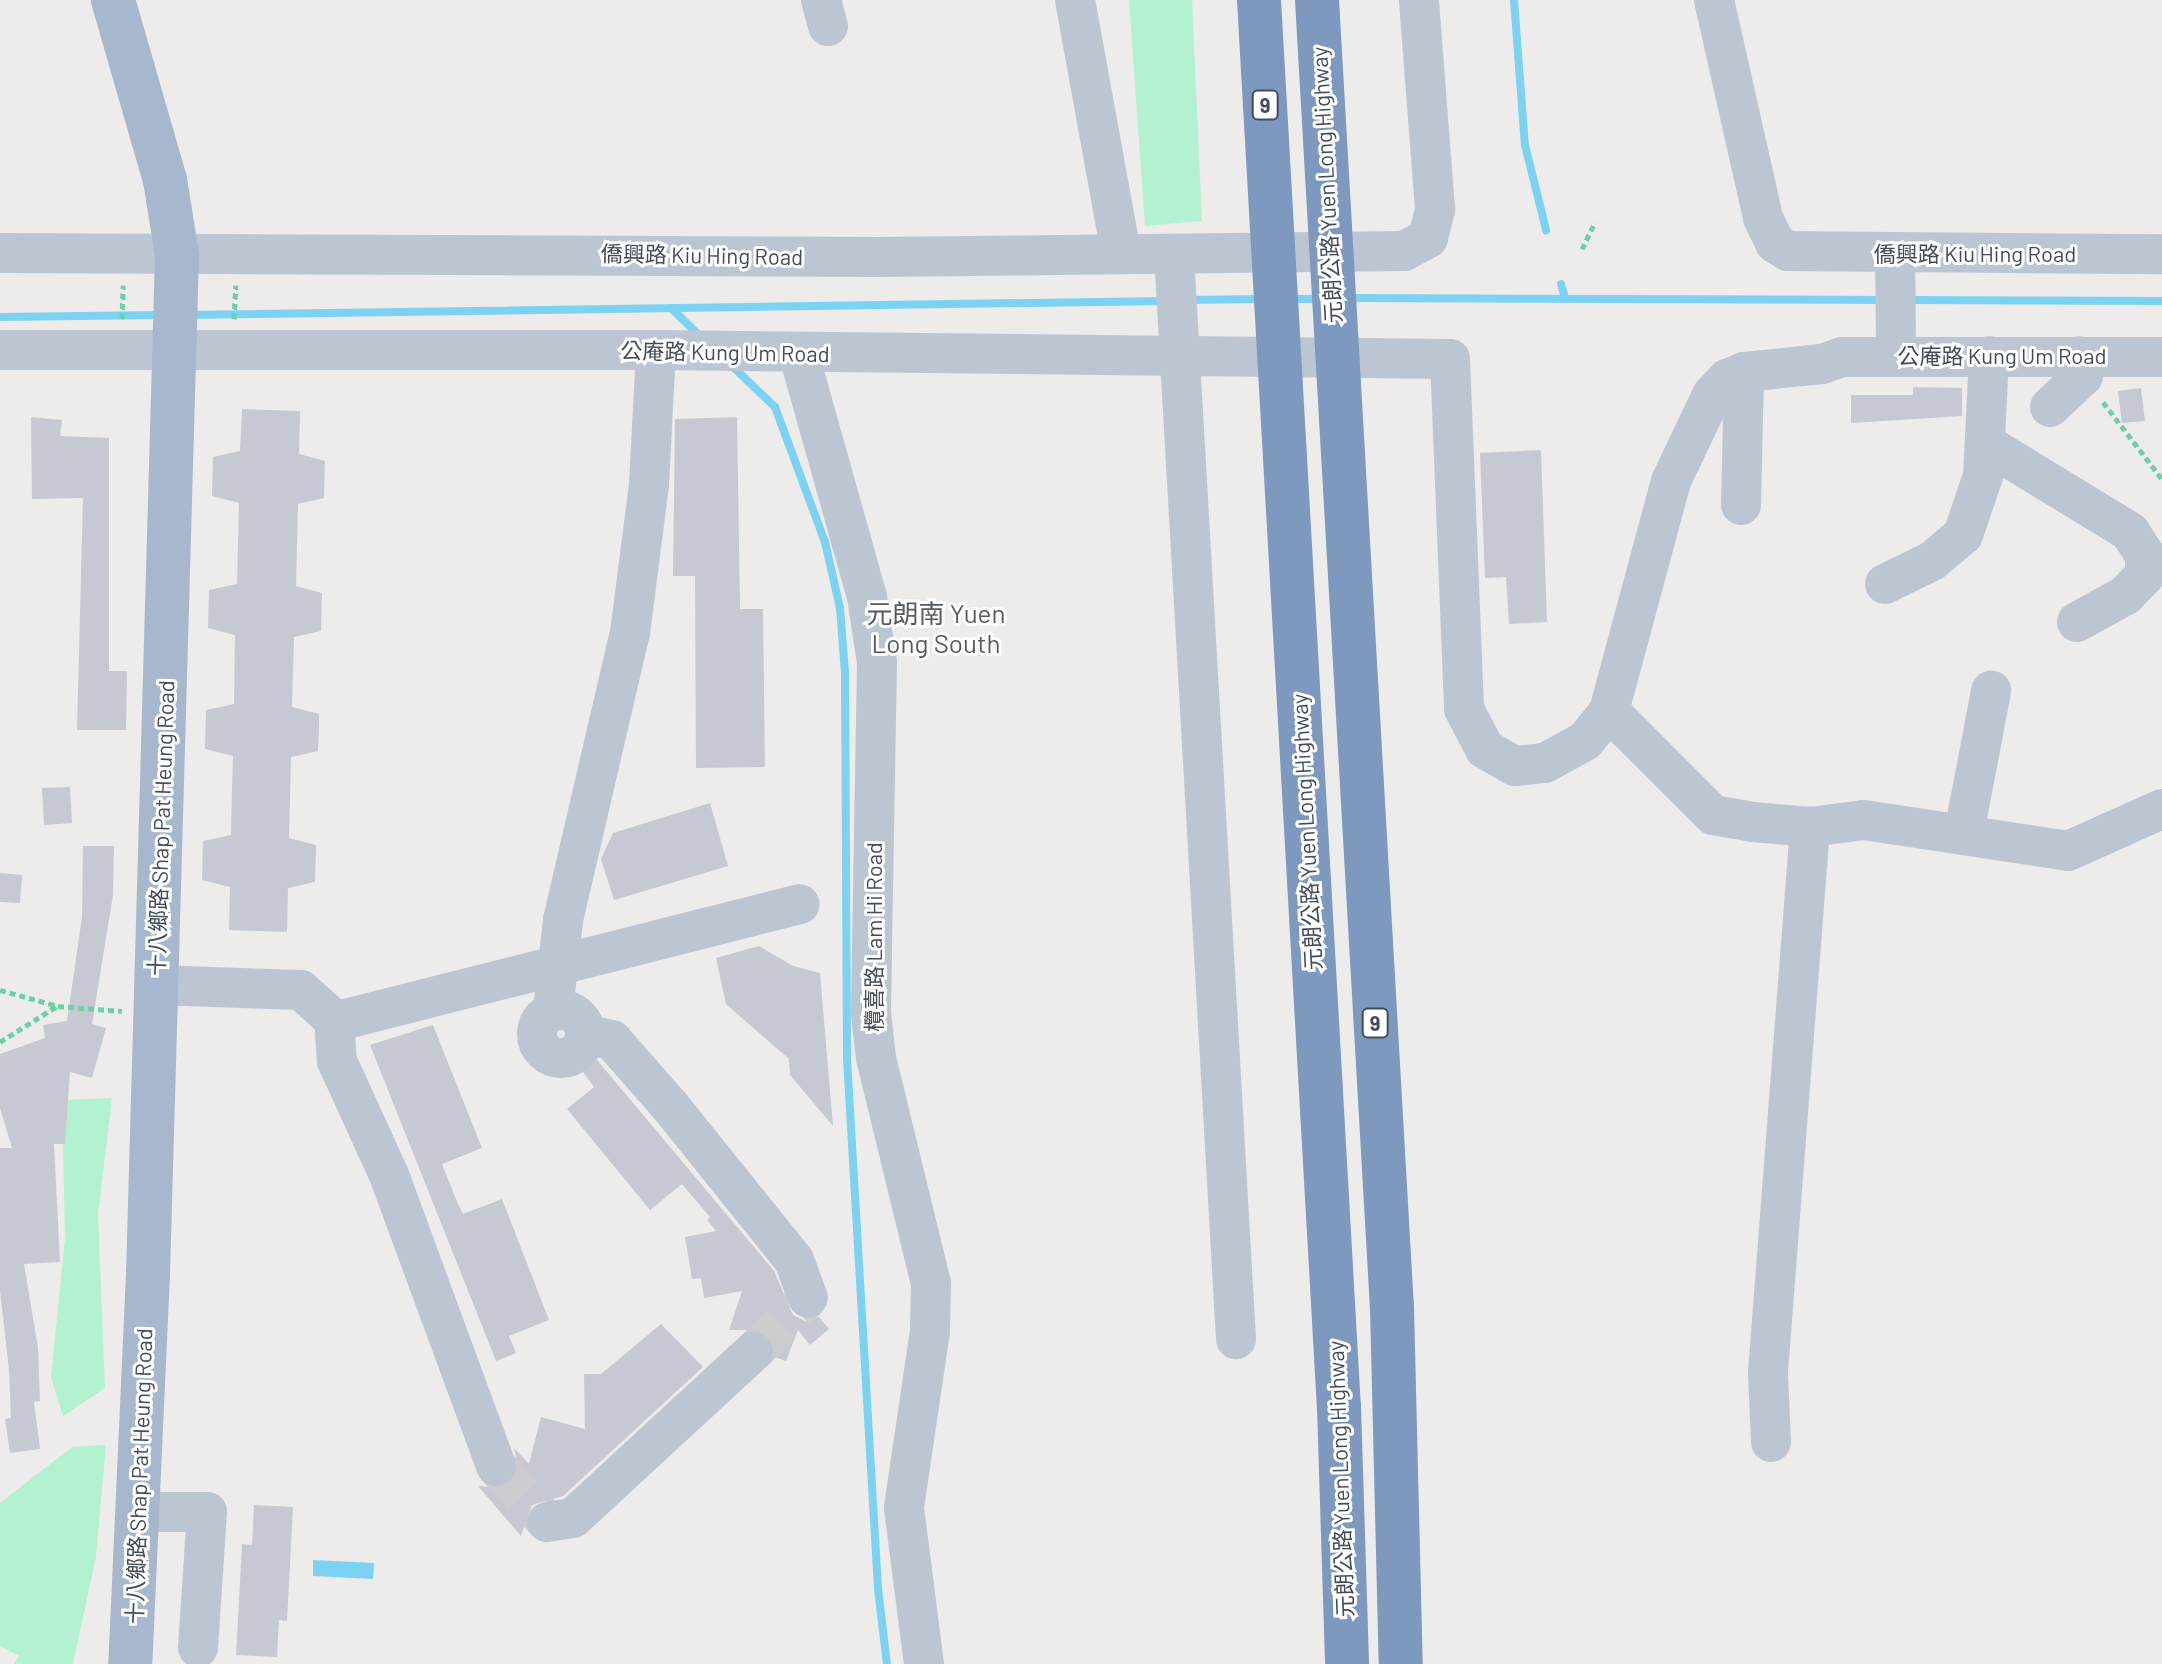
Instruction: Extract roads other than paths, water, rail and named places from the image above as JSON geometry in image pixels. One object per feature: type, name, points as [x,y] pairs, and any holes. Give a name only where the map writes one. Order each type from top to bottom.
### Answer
[{"type":"highway","name":"元朗公路 Yuen Long Highway","points":[[1259,0],[1335,1344],[1347,1664]]},
{"type":"highway","name":"元朗公路 Yuen Long Highway","points":[[1317,0],[1336,382],[1392,1307],[1401,1664]]},
{"type":"main road","name":"十八鄉路 Shap Pat Heung Road","points":[[113,0],[165,180],[176,261],[175,340],[144,999],[138,1512],[130,1664]]},
{"type":"street","points":[[1075,0],[1121,254]]},
{"type":"street","name":"僑興路 Kiu Hing Road","points":[[0,253],[122,263],[1404,251],[1428,238],[1435,209],[1419,0]]},
{"type":"street","name":"僑興路 Kiu Hing Road","points":[[1714,0],[1763,218],[1775,243],[1788,251],[2162,254]]},
{"type":"street","points":[[1895,253],[1896,356]]},
{"type":"street","points":[[1174,254],[1236,1339]]},
{"type":"street","name":"公庵路 Kung Um Road","points":[[0,350],[175,340],[784,354],[1450,359],[1464,709],[1485,749],[1515,766],[1545,763],[1585,741],[1609,711]]},
{"type":"street","points":[[668,350],[630,633],[554,967],[553,1011],[537,1028],[544,1052],[566,1058],[580,1049],[585,1034],[612,1040],[670,1106],[794,1260],[808,1298]]},
{"type":"street","name":"欖喜路 Lam Hi Road","points":[[784,354],[867,597],[877,662],[871,1013],[876,1058],[931,1283],[930,1331],[904,1508],[924,1664]]},
{"type":"street","points":[[1885,584],[1932,561],[1963,535],[1983,476],[1989,356]]},
{"type":"street","name":"公庵路 Kung Um Road","points":[[1744,372],[1822,364],[1842,357],[1989,356],[2081,366],[2162,357]]},
{"type":"street","points":[[2050,407],[2081,366]]},
{"type":"street","points":[[1741,505],[1744,372]]},
{"type":"street","points":[[1744,372],[1712,395],[1671,481],[1609,711],[1713,815],[1810,827],[1864,820],[2068,851],[2162,809]]},
{"type":"street","points":[[1986,444],[2130,532],[2145,555],[2145,575],[2126,595],[2077,622]]},
{"type":"street","points":[[1964,833],[1991,691]]},
{"type":"street","points":[[1771,1442],[1768,1372],[1810,827]]},
{"type":"street","points":[[144,999],[301,990],[331,1017],[342,1020],[800,904]]},
{"type":"street","points":[[342,1020],[335,1034],[337,1061],[389,1175],[496,1466]]},
{"type":"street","points":[[547,1522],[573,1518],[753,1352]]},
{"type":"street","points":[[138,1512],[207,1512],[198,1648]]},
{"type":"water","points":[[313,1560],[374,1563],[373,1579],[313,1576]]},
{"type":"waterway","points":[[1514,0],[1525,145],[1546,230]]},
{"type":"waterway","points":[[1561,284],[1565,298]]},
{"type":"waterway","points":[[1347,298],[1885,300]]},
{"type":"waterway","points":[[1187,300],[1261,299]]},
{"type":"waterway","points":[[1291,299],[1321,299]]},
{"type":"waterway","points":[[1907,300],[2162,301]]},
{"type":"waterway","points":[[187,315],[1165,301]]},
{"type":"waterway","points":[[671,308],[700,336]]},
{"type":"waterway","points":[[0,317],[161,315]]},
{"type":"waterway","points":[[730,364],[775,407],[825,542],[840,608],[845,673],[847,1059],[878,1589],[887,1664]]},
{"type":"tunnel","points":[[753,1352],[808,1298]]},
{"type":"tunnel","points":[[496,1466],[547,1522]]},
{"type":"district","name":"元朗南 Yuen Long South","points":[[936,628]]}]
